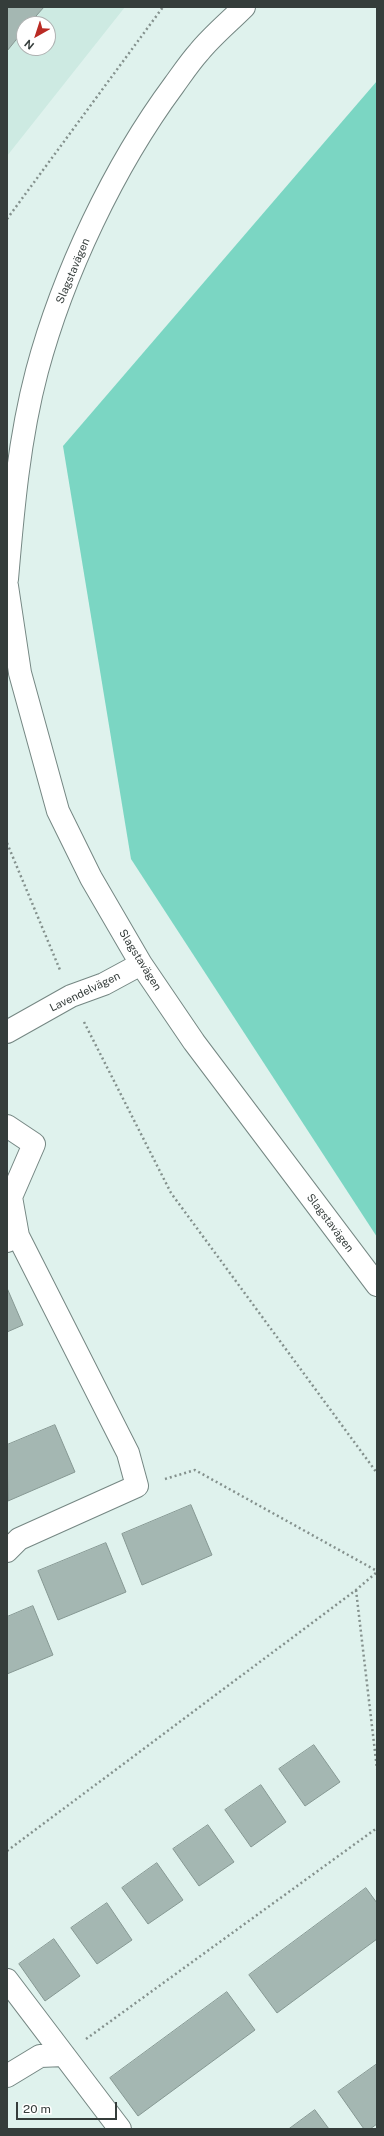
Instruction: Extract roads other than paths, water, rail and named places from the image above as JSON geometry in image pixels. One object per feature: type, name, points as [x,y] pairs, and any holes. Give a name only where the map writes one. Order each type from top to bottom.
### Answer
[{"type":"street","name":"Slagstavägen","points":[[7,579],[22,446],[37,371],[56,312],[75,264],[126,160],[160,104],[199,52],[244,7]]},
{"type":"street","name":"Slagstavägen","points":[[7,586],[20,673],[58,811],[91,878],[141,964],[194,1042],[377,1285]]},
{"type":"street","name":"Lavendelvägen","points":[[7,1032],[71,996],[104,984],[141,964]]},
{"type":"street","points":[[7,1126],[34,1144],[12,1197],[13,1239],[128,1453],[137,1486],[19,1539],[7,1551]]},
{"type":"street","points":[[7,1980],[120,2129]]},
{"type":"street","points":[[7,2076],[40,2056],[64,2055]]}]
